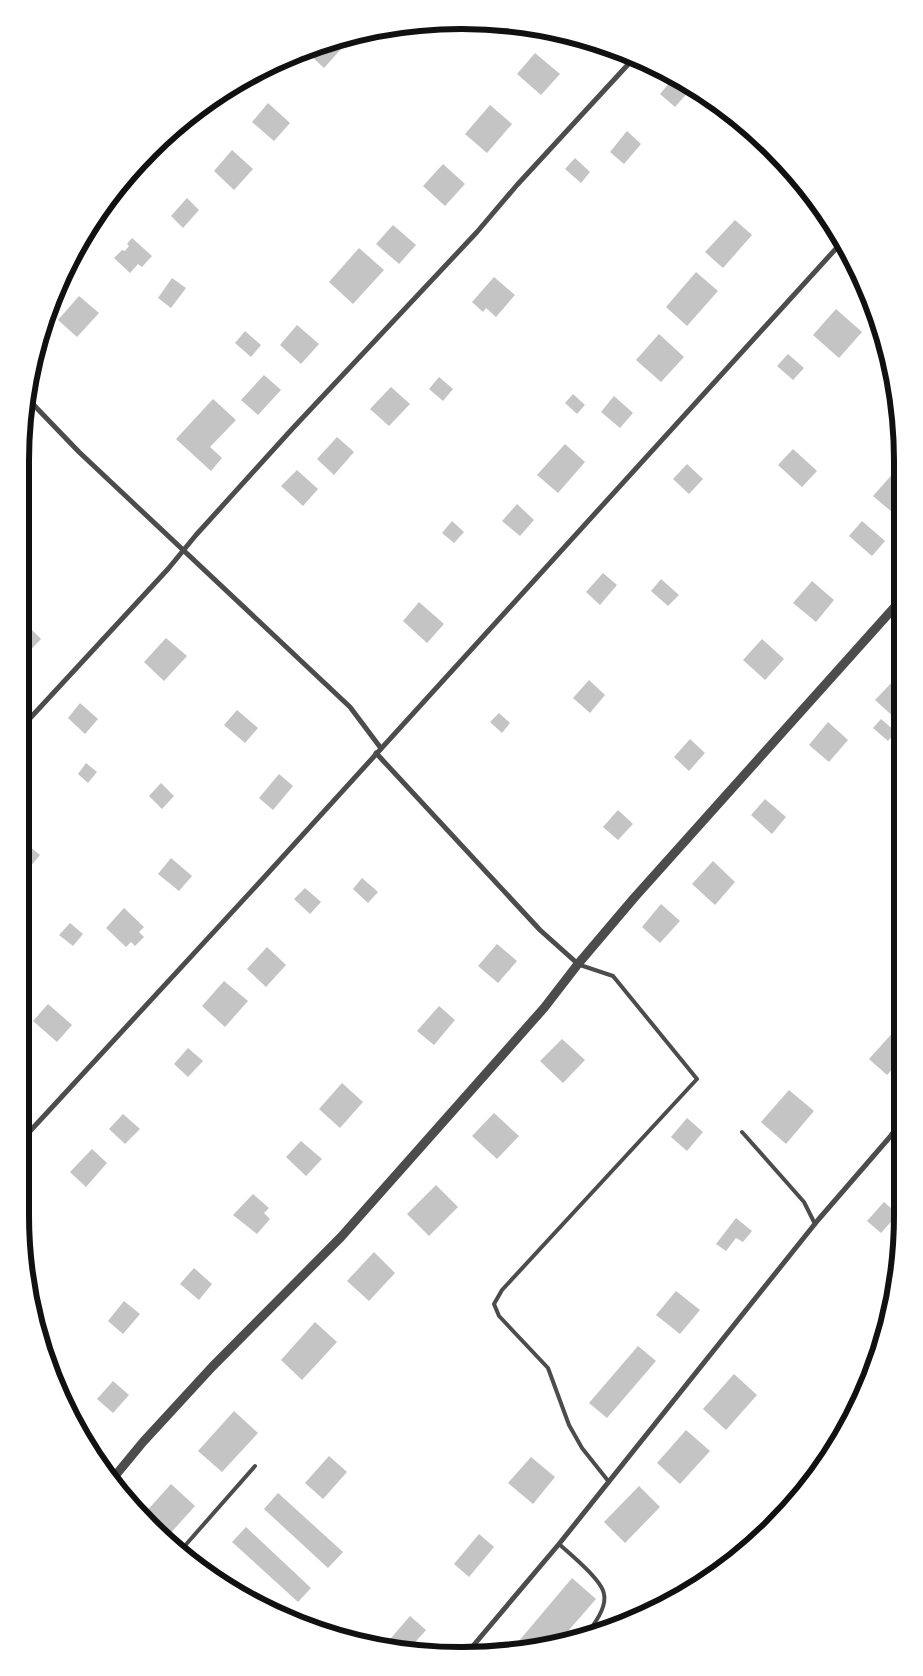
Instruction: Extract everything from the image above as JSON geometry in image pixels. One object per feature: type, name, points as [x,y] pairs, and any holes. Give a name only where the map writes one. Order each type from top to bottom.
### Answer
[{"type":"street","points":[[29,719],[293,428],[477,232],[517,184],[629,63]]},
{"type":"street","points":[[29,1132],[837,247]]},
{"type":"street","points":[[32,403],[79,452],[350,707],[380,747]]},
{"type":"street","points":[[116,1475],[212,1367],[341,1237],[538,1016],[578,964],[894,608]]},
{"type":"street","points":[[376,753],[540,930],[578,964]]},
{"type":"street","points":[[472,1647],[559,1544],[814,1224],[892,1134]]},
{"type":"lane","points":[[578,964],[613,976],[697,1079],[502,1290],[494,1304],[499,1316],[548,1368],[569,1425],[582,1448],[609,1482]]},
{"type":"lane","points":[[742,1132],[804,1202],[814,1224]]},
{"type":"lane","points":[[184,1547],[255,1466]]},
{"type":"lane","points":[[559,1544],[589,1572],[604,1593],[604,1607],[591,1627]]},
{"type":"building","points":[[338,47],[341,49],[324,68],[311,56]]},
{"type":"building","points":[[535,53],[560,74],[541,95],[517,74]]},
{"type":"building","points":[[670,82],[687,93],[675,107],[660,94]]},
{"type":"building","points":[[268,103],[290,123],[274,141],[252,122]]},
{"type":"building","points":[[490,105],[512,124],[487,153],[465,134]]},
{"type":"building","points":[[627,131],[641,144],[624,164],[610,152]]},
{"type":"building","points":[[232,150],[253,169],[234,190],[214,171]]},
{"type":"building","points":[[575,158],[590,172],[581,183],[565,169]]},
{"type":"building","points":[[443,164],[465,184],[445,206],[423,186]]},
{"type":"building","points":[[187,198],[199,210],[183,228],[171,216]]},
{"type":"building","points":[[735,220],[752,235],[723,268],[705,252]]},
{"type":"building","points":[[393,225],[416,245],[399,264],[376,244]]},
{"type":"building","points":[[132,238],[152,256],[142,267],[138,264],[130,273],[114,258],[122,250],[125,251],[129,246],[127,244]]},
{"type":"building","points":[[359,248],[384,270],[353,304],[329,282]]},
{"type":"building","points":[[696,272],[718,291],[687,326],[666,307]]},
{"type":"building","points":[[494,277],[515,295],[496,317],[486,308],[483,312],[472,302]]},
{"type":"building","points":[[172,278],[186,288],[171,308],[158,298]]},
{"type":"building","points":[[79,296],[99,313],[77,337],[58,320]]},
{"type":"building","points":[[836,309],[862,332],[839,358],[813,335]]},
{"type":"building","points":[[297,325],[319,344],[301,364],[280,345]]},
{"type":"building","points":[[245,331],[261,345],[251,357],[235,343]]},
{"type":"building","points":[[659,334],[684,357],[661,382],[636,360]]},
{"type":"building","points":[[788,354],[804,368],[793,380],[777,366]]},
{"type":"building","points":[[264,375],[281,390],[258,415],[241,400]]},
{"type":"building","points":[[439,377],[453,389],[443,401],[429,389]]},
{"type":"building","points":[[391,387],[410,404],[389,426],[370,409]]},
{"type":"building","points":[[573,394],[585,405],[577,414],[565,403]]},
{"type":"building","points":[[614,396],[633,413],[620,428],[601,412]]},
{"type":"building","points":[[213,399],[236,420],[210,447],[222,458],[211,471],[176,439]]},
{"type":"building","points":[[337,437],[354,452],[334,475],[317,459]]},
{"type":"building","points":[[565,444],[585,462],[558,493],[537,475]]},
{"type":"building","points":[[793,449],[817,471],[802,487],[778,465]]},
{"type":"building","points":[[687,464],[703,479],[689,494],[673,479]]},
{"type":"building","points":[[297,470],[318,489],[303,506],[281,486]]},
{"type":"building","points":[[894,472],[894,514],[873,496]]},
{"type":"building","points":[[517,504],[534,520],[520,536],[502,521]]},
{"type":"building","points":[[452,521],[464,532],[454,543],[442,533]]},
{"type":"building","points":[[862,521],[885,541],[872,556],[849,536]]},
{"type":"building","points":[[603,573],[617,585],[600,605],[586,592]]},
{"type":"building","points":[[661,579],[679,595],[668,606],[651,591]]},
{"type":"building","points":[[812,581],[834,600],[816,622],[793,603]]},
{"type":"building","points":[[419,602],[444,624],[427,643],[403,621]]},
{"type":"building","points":[[29,627],[41,639],[29,652]]},
{"type":"building","points":[[166,638],[187,656],[164,681],[144,662]]},
{"type":"building","points":[[762,639],[784,659],[765,680],[743,660]]},
{"type":"building","points":[[589,680],[605,695],[590,713],[573,698]]},
{"type":"building","points":[[894,680],[894,717],[875,700]]},
{"type":"building","points":[[80,703],[98,719],[85,734],[68,718]]},
{"type":"building","points":[[237,710],[258,728],[245,743],[224,725]]},
{"type":"building","points":[[499,713],[510,723],[502,733],[490,722]]},
{"type":"building","points":[[881,719],[894,730],[894,734],[888,741],[873,728]]},
{"type":"building","points":[[828,722],[848,740],[829,762],[809,745]]},
{"type":"building","points":[[690,739],[705,753],[689,771],[674,757]]},
{"type":"building","points":[[86,763],[97,772],[88,783],[78,774]]},
{"type":"building","points":[[279,774],[293,786],[273,810],[259,798]]},
{"type":"building","points":[[161,783],[174,796],[162,809],[149,796]]},
{"type":"building","points":[[765,799],[786,817],[772,834],[751,815]]},
{"type":"building","points":[[618,810],[633,824],[618,840],[603,827]]},
{"type":"building","points":[[29,846],[40,855],[29,866]]},
{"type":"building","points":[[171,858],[192,876],[179,891],[158,874]]},
{"type":"building","points":[[713,861],[735,882],[715,905],[692,884]]},
{"type":"building","points":[[362,878],[378,892],[368,903],[353,889]]},
{"type":"building","points":[[305,888],[321,902],[310,914],[294,899]]},
{"type":"building","points":[[661,904],[680,921],[660,943],[642,927]]},
{"type":"building","points":[[124,908],[144,927],[139,932],[144,937],[135,946],[131,942],[126,947],[106,928]]},
{"type":"building","points":[[70,923],[83,934],[73,946],[59,935]]},
{"type":"building","points":[[497,944],[517,961],[498,983],[478,966]]},
{"type":"building","points":[[267,947],[286,965],[266,987],[247,969]]},
{"type":"building","points":[[224,981],[248,1001],[225,1027],[202,1006]]},
{"type":"building","points":[[48,1004],[72,1025],[57,1042],[33,1021]]},
{"type":"building","points":[[439,1006],[455,1020],[434,1045],[417,1031]]},
{"type":"building","points":[[894,1031],[894,1068],[887,1075],[869,1059]]},
{"type":"building","points":[[562,1039],[585,1060],[563,1083],[540,1061]]},
{"type":"building","points":[[188,1048],[203,1061],[188,1077],[174,1064]]},
{"type":"building","points":[[342,1083],[363,1102],[340,1128],[319,1109]]},
{"type":"building","points":[[789,1090],[814,1111],[786,1144],[761,1122]]},
{"type":"building","points":[[494,1113],[519,1136],[497,1159],[472,1136]]},
{"type":"building","points":[[123,1114],[140,1129],[125,1144],[109,1129]]},
{"type":"building","points":[[687,1118],[703,1132],[687,1151],[671,1137]]},
{"type":"building","points":[[301,1141],[322,1159],[306,1176],[286,1157]]},
{"type":"building","points":[[92,1149],[107,1163],[86,1187],[70,1172]]},
{"type":"building","points":[[436,1185],[458,1207],[429,1236],[407,1214]]},
{"type":"building","points":[[253,1194],[269,1208],[264,1213],[270,1219],[257,1234],[233,1215]]},
{"type":"building","points":[[884,1202],[894,1211],[894,1219],[881,1233],[867,1221]]},
{"type":"building","points":[[736,1218],[752,1231],[743,1242],[736,1238],[726,1251],[716,1244]]},
{"type":"building","points":[[374,1252],[395,1273],[369,1301],[347,1281]]},
{"type":"building","points":[[194,1268],[212,1284],[199,1300],[180,1284]]},
{"type":"building","points":[[676,1291],[700,1310],[680,1334],[656,1315]]},
{"type":"building","points":[[124,1301],[140,1314],[123,1334],[108,1321]]},
{"type":"building","points":[[315,1322],[337,1342],[302,1380],[281,1360]]},
{"type":"building","points":[[638,1346],[656,1361],[607,1418],[589,1403]]},
{"type":"building","points":[[734,1374],[757,1395],[726,1430],[703,1409]]},
{"type":"building","points":[[113,1381],[129,1395],[113,1413],[97,1399]]},
{"type":"building","points":[[234,1411],[258,1433],[222,1472],[198,1451]]},
{"type":"building","points":[[686,1430],[710,1451],[680,1484],[657,1463]]},
{"type":"building","points":[[329,1456],[347,1472],[323,1499],[305,1483]]},
{"type":"building","points":[[531,1457],[555,1477],[533,1504],[508,1483]]},
{"type":"building","points":[[171,1484],[195,1506],[170,1534],[146,1511]]},
{"type":"building","points":[[639,1486],[660,1507],[625,1543],[604,1522]]},
{"type":"building","points":[[278,1493],[343,1552],[328,1568],[264,1509]]},
{"type":"building","points":[[246,1527],[311,1588],[298,1602],[232,1542]]},
{"type":"building","points":[[479,1534],[494,1547],[469,1577],[454,1564]]},
{"type":"building","points":[[572,1578],[596,1599],[565,1635],[516,1644]]},
{"type":"building","points":[[410,1616],[426,1630],[413,1645],[388,1641]]}]
